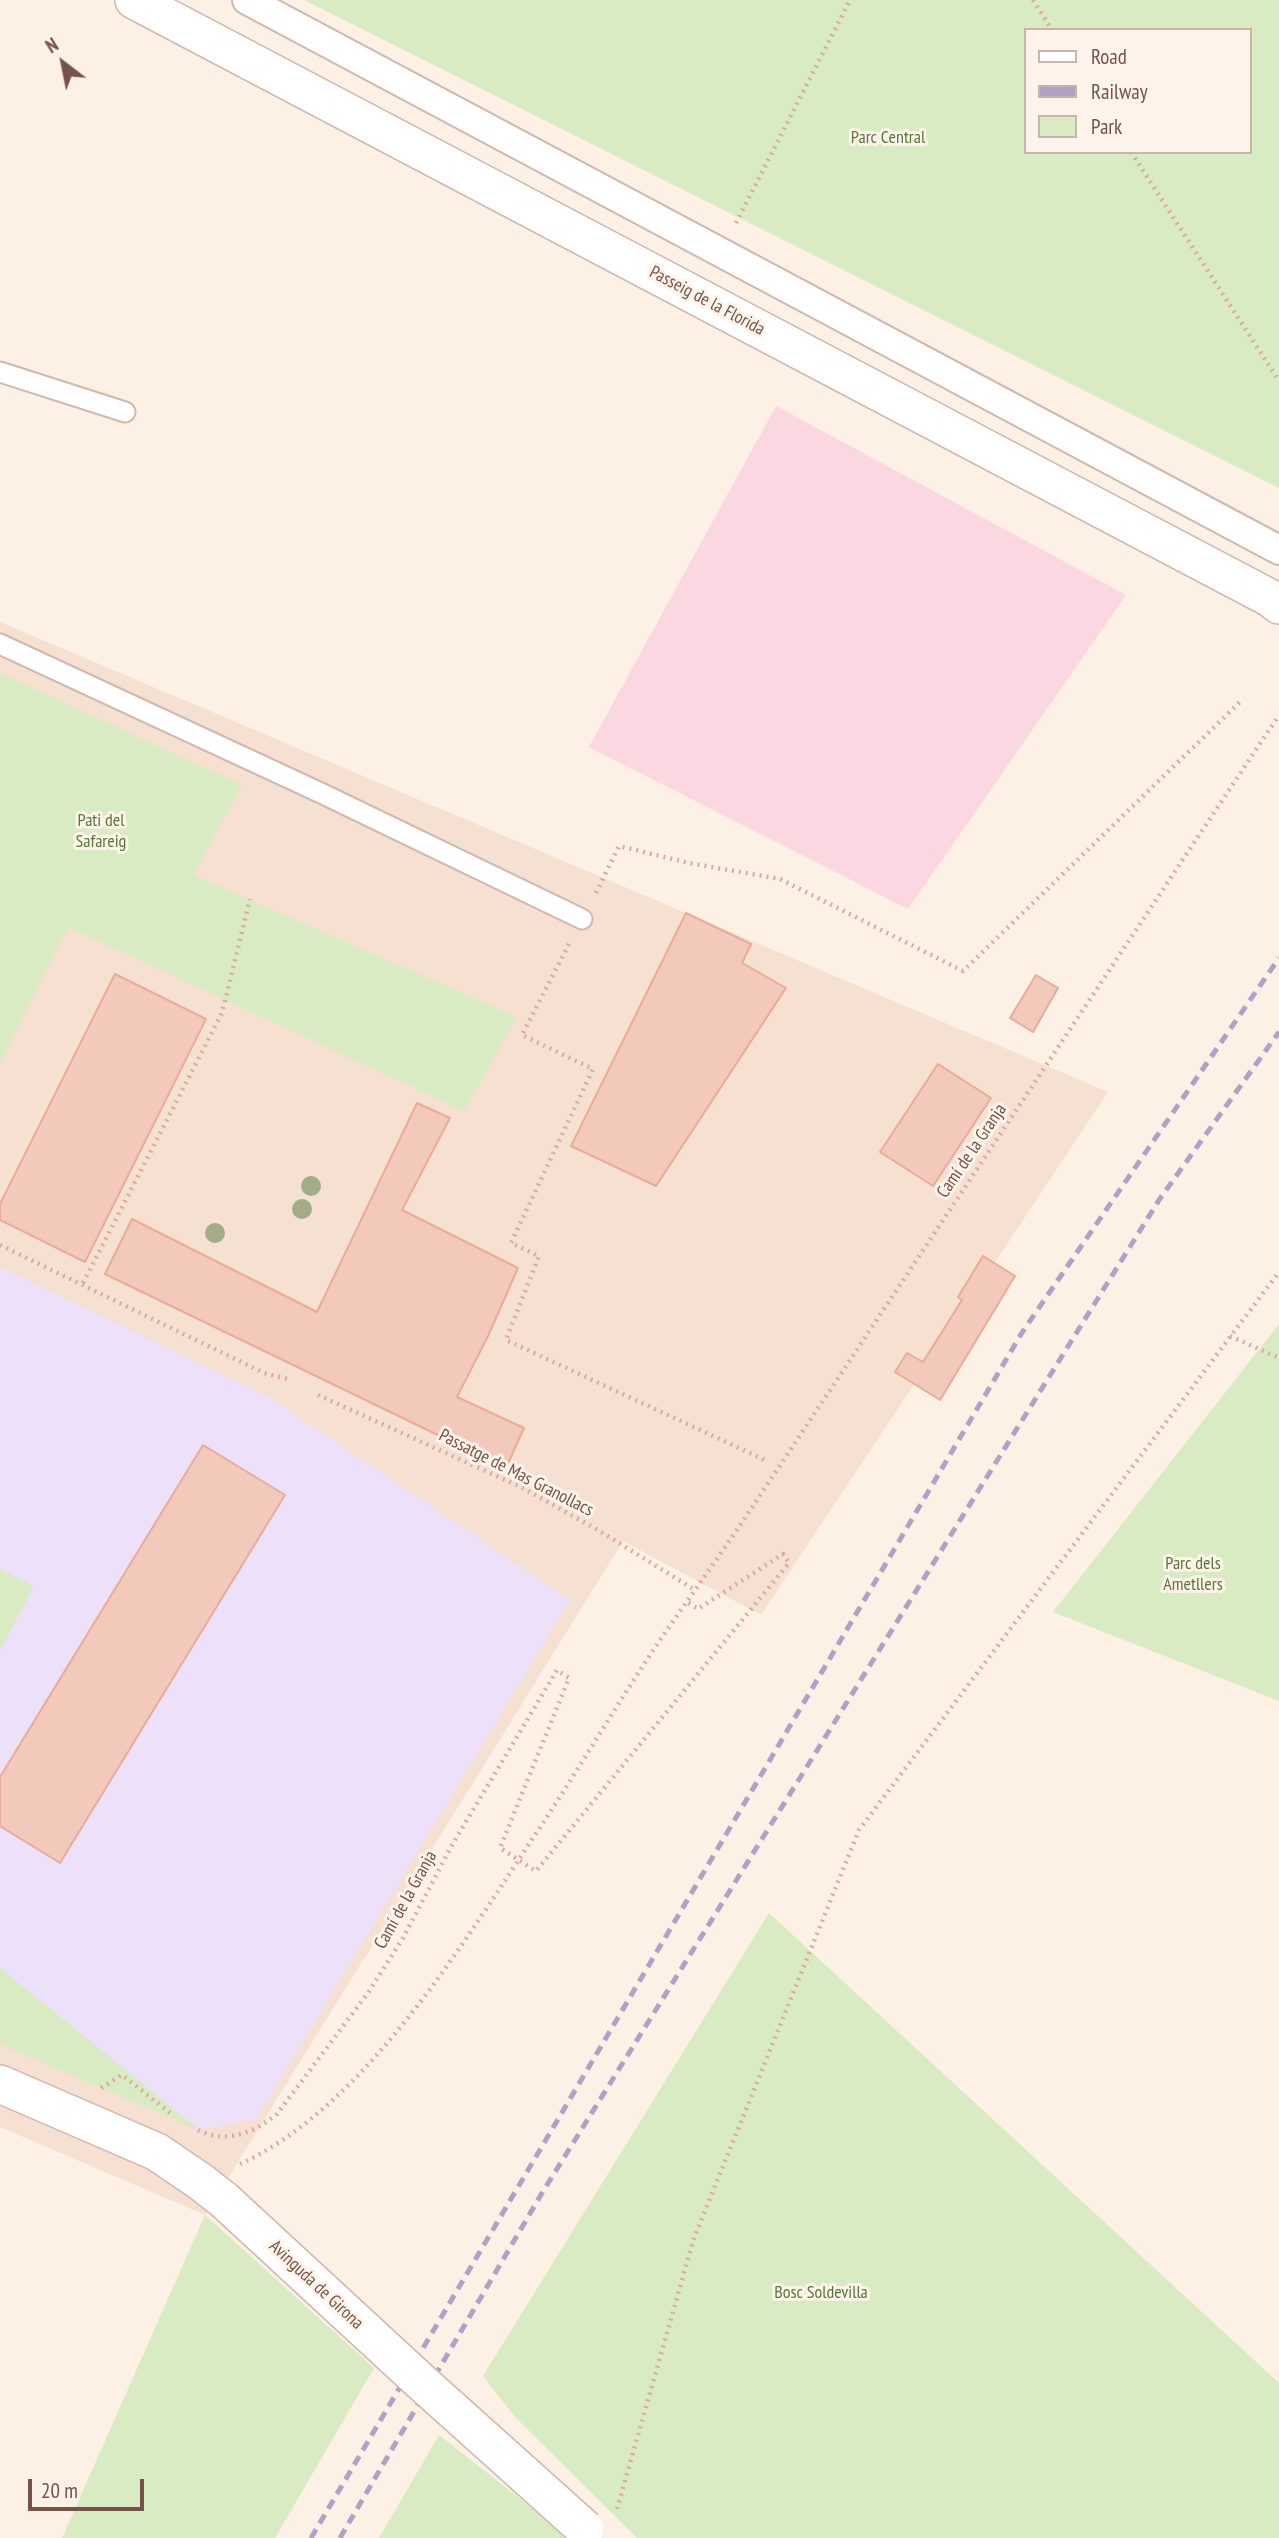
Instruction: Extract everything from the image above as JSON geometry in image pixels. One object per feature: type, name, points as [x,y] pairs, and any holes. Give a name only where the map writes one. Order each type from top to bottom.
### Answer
[{"type":"street","name":"Passeig de la Florida","points":[[134,0],[1279,605]]},
{"type":"street","points":[[247,0],[1279,550]]},
{"type":"street","name":"Avinguda de Girona","points":[[0,2084],[157,2152],[213,2191],[419,2380],[600,2526]]},
{"type":"lane","points":[[0,372],[125,412]]},
{"type":"lane","points":[[0,644],[323,794],[582,919]]},
{"type":"path","points":[[734,227],[850,0]]},
{"type":"path","points":[[1033,0],[1051,28]]},
{"type":"path","points":[[1132,154],[1279,381]]},
{"type":"path","points":[[765,1460],[506,1340],[539,1256],[511,1242],[593,1069],[522,1035],[619,846],[689,863],[780,879],[963,971],[1243,699]]},
{"type":"path","name":"Camí de la Granja","points":[[213,2191],[307,2122],[346,2087],[389,2040],[449,1963],[1279,715]]},
{"type":"path","points":[[83,1283],[222,1013],[250,900]]},
{"type":"path","points":[[0,1245],[264,1373],[288,1379]]},
{"type":"path","points":[[600,2526],[694,2238],[859,1830],[1279,1272]]},
{"type":"path","points":[[1230,1336],[1279,1358]]},
{"type":"path","name":"Passatge de Mas Granollacs","points":[[318,1395],[521,1487],[598,1530],[695,1590]]},
{"type":"path","points":[[519,1860],[537,1871],[789,1563],[783,1554],[698,1609],[687,1602]]},
{"type":"path","name":"Camí de la Granja","points":[[191,2127],[211,2136],[241,2136],[262,2127],[277,2114],[368,1993],[403,1938],[452,1845],[556,1670],[569,1678],[500,1848],[519,1860]]},
{"type":"path","points":[[86,2121],[101,2088],[122,2075],[171,2114]]},
{"type":"shaded area","points":[[776,406],[1126,595],[908,909],[589,747]]},
{"type":"shaded area","points":[[0,622],[1108,1092],[761,1615],[623,1541],[205,2215],[0,2127]]},
{"type":"shaded area","points":[[0,1267],[272,1399],[570,1600],[256,2119],[199,2130],[0,1968]]},
{"type":"green space","name":"Parc Central","points":[[304,0],[1279,0],[1279,488]]},
{"type":"green space","name":"Pati del Safareig","points":[[0,673],[242,785],[193,875],[517,1017],[464,1111],[68,927],[0,1063]]},
{"type":"green space","name":"Parc dels Ametllers","points":[[1279,1324],[1279,1701],[1053,1612]]},
{"type":"green space","points":[[0,1569],[34,1586],[0,1651]]},
{"type":"green space","name":"Bosc Soldevilla","points":[[769,1913],[1279,2383],[1279,2538],[637,2538],[515,2417],[483,2376]]},
{"type":"green space","points":[[0,1968],[199,2130],[0,2044]]},
{"type":"green space","points":[[205,2215],[374,2368],[275,2538],[62,2538]]},
{"type":"green space","points":[[439,2435],[570,2538],[379,2538]]},
{"type":"building","points":[[686,913],[751,944],[742,963],[786,988],[656,1186],[571,1146]]},
{"type":"building","points":[[115,974],[206,1019],[85,1262],[0,1220],[0,1204]]},
{"type":"building","points":[[1036,975],[1058,988],[1033,1032],[1010,1018]]},
{"type":"building","points":[[938,1064],[991,1098],[933,1186],[880,1152]]},
{"type":"building","points":[[417,1103],[450,1118],[402,1210],[518,1268],[457,1397],[524,1428],[506,1468],[105,1274],[132,1219],[317,1312]]},
{"type":"building","points":[[983,1256],[1015,1276],[940,1400],[895,1372],[907,1353],[923,1362],[962,1300],[958,1297]]},
{"type":"building","points":[[203,1445],[285,1495],[60,1863],[0,1826],[0,1777]]},
{"type":"railway","points":[[311,2538],[1023,1331],[1279,958]]},
{"type":"railway","points":[[340,2538],[542,2193],[1159,1200],[1279,1032]]}]
